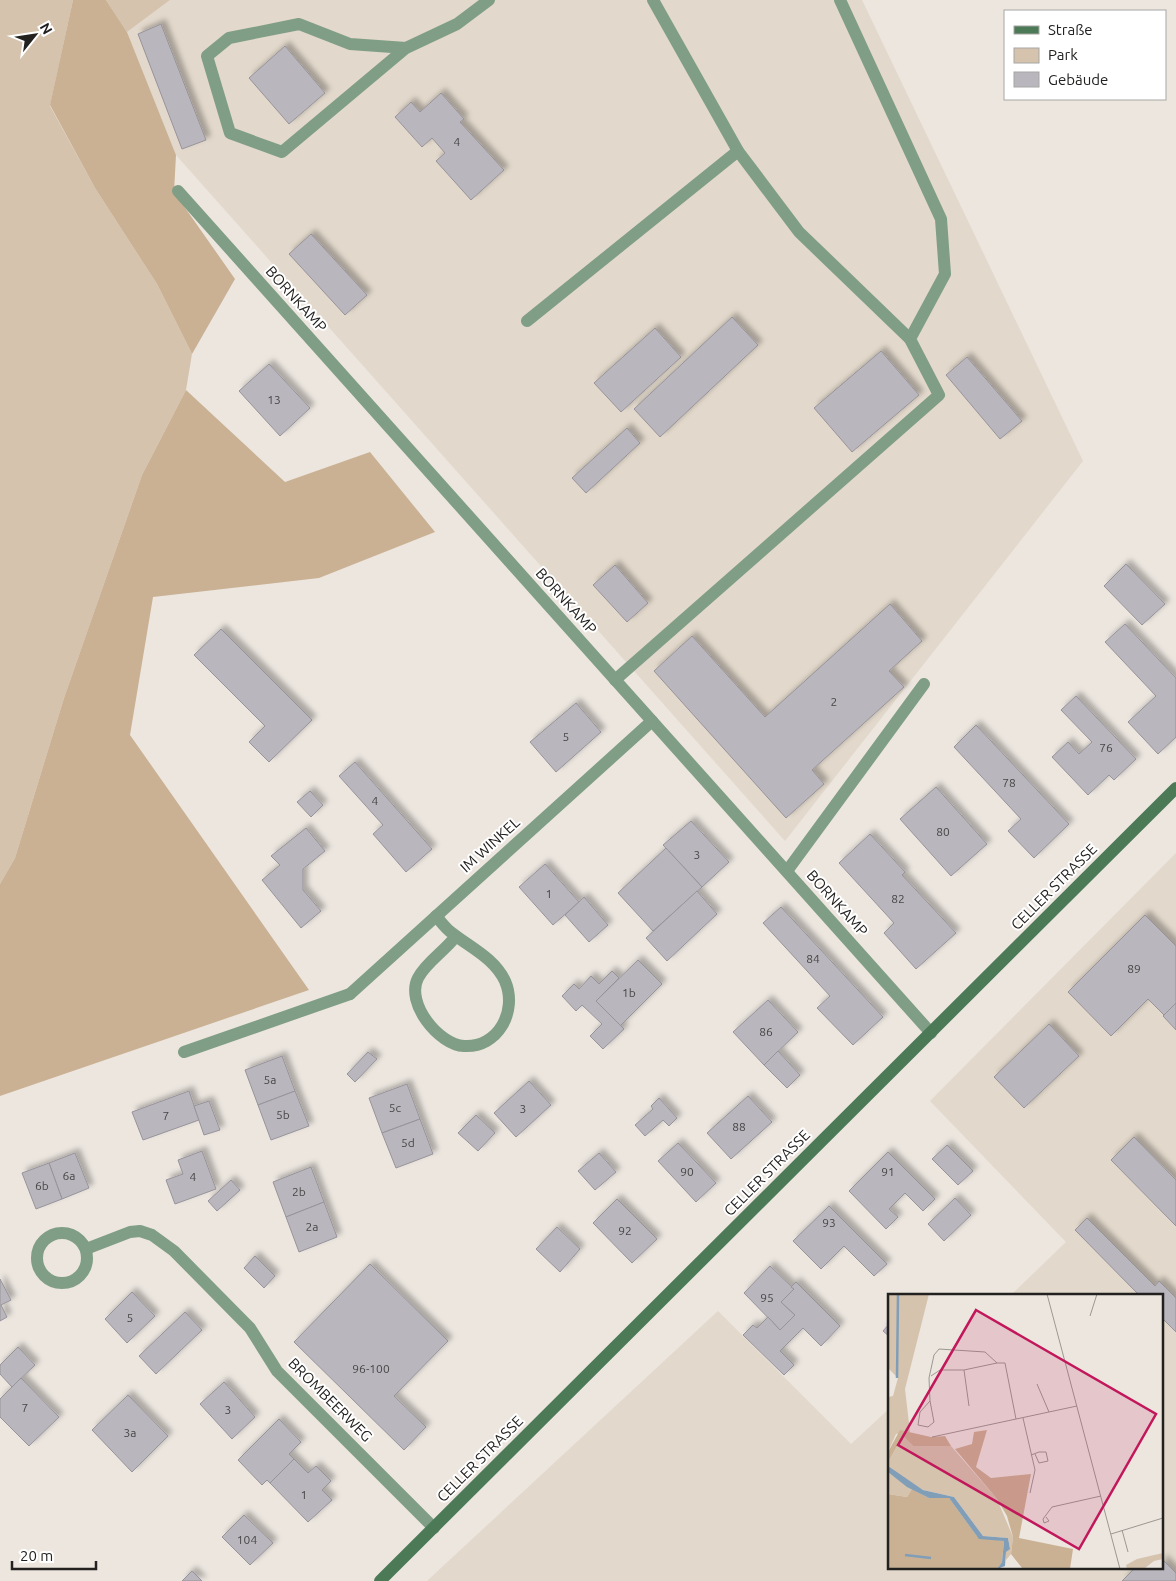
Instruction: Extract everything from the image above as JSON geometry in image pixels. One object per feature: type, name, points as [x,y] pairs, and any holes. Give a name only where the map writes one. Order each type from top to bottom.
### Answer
[{"type":"main road","name":"CELLER STRASSE","points":[[380,1581],[1176,788]]},
{"type":"street","points":[[406,48],[350,44],[299,24],[229,38],[207,56],[230,133],[282,152],[406,48],[457,24],[489,0]]},
{"type":"street","points":[[615,680],[940,395],[910,339],[799,232],[738,151],[652,0]]},
{"type":"street","points":[[840,0],[941,219],[945,274],[910,339]]},
{"type":"street","points":[[527,321],[738,151]]},
{"type":"street","name":"BORNKAMP","points":[[178,191],[931,1033]]},
{"type":"street","points":[[787,871],[924,684]]},
{"type":"street","name":"IM WINKEL","points":[[184,1052],[350,994],[652,721]]},
{"type":"street","points":[[436,916],[456,936],[486,956],[498,970],[510,998],[509,1011],[501,1028],[478,1044],[463,1046],[450,1042],[429,1024],[416,1004],[415,992],[420,974],[446,949],[456,936]]},
{"type":"street","points":[[61,1232],[72,1234],[80,1240],[86,1249],[88,1260],[85,1270],[78,1278],[68,1283],[57,1283],[48,1279],[40,1271],[37,1251],[42,1241],[51,1234],[61,1232]]},
{"type":"street","name":"BROMBEERWEG","points":[[86,1249],[130,1232],[140,1232],[152,1234],[174,1251],[250,1328],[277,1371],[434,1528]]},
{"type":"shaded area","points":[[73,0],[106,0],[127,32],[176,155],[174,192],[235,279],[192,354],[157,284],[95,188],[50,105]]},
{"type":"shaded area","points":[[170,0],[862,0],[1083,461],[785,841],[176,155],[127,32]]},
{"type":"shaded area","points":[[186,390],[285,482],[370,452],[435,532],[319,578],[153,597],[130,735],[309,990],[0,1096],[0,884],[15,858],[64,698],[142,475]]},
{"type":"shaded area","points":[[1176,853],[1176,1581],[427,1581],[718,1311],[851,1444],[888,1410],[888,1568],[1164,1568],[1164,1294],[1012,1294],[1066,1242],[930,1101]]},
{"type":"green space","points":[[0,0],[73,0],[50,106],[95,188],[157,284],[192,354],[186,390],[142,475],[64,698],[15,858],[0,884]]},
{"type":"green space","points":[[106,0],[170,0],[127,32]]},
{"type":"building","points":[[161,24],[206,140],[182,149],[138,34]]},
{"type":"building","points":[[285,46],[325,93],[289,124],[249,78]]},
{"type":"building","points":[[441,93],[464,119],[460,122],[504,170],[471,200],[436,161],[445,153],[432,138],[422,147],[395,117],[411,102],[420,112]]},
{"type":"building","points":[[311,234],[367,295],[345,315],[289,254]]},
{"type":"building","points":[[732,317],[758,345],[660,437],[634,409]]},
{"type":"building","points":[[655,328],[681,357],[621,412],[594,383]]},
{"type":"building","points":[[881,351],[919,395],[852,452],[814,408]]},
{"type":"building","points":[[967,357],[1022,421],[1000,439],[946,375]]},
{"type":"building","points":[[269,364],[310,408],[280,436],[239,391]]},
{"type":"building","points":[[627,428],[640,443],[586,493],[572,478]]},
{"type":"building","points":[[1126,564],[1165,604],[1142,625],[1104,586]]},
{"type":"building","points":[[615,565],[648,603],[627,622],[593,585]]},
{"type":"building","points":[[890,604],[922,641],[889,671],[904,687],[812,770],[824,784],[786,818],[654,671],[692,636],[765,717]]},
{"type":"building","points":[[1125,624],[1176,678],[1176,737],[1158,754],[1128,722],[1156,696],[1105,642]]},
{"type":"building","points":[[221,629],[312,720],[269,762],[249,742],[265,726],[194,655]]},
{"type":"building","points":[[1076,696],[1136,759],[1114,780],[1109,775],[1088,795],[1052,757],[1068,742],[1079,754],[1092,742],[1061,710]]},
{"type":"building","points":[[576,703],[601,732],[556,772],[530,742]]},
{"type":"building","points":[[976,725],[1069,824],[1034,858],[1008,831],[1021,819],[954,747]]},
{"type":"building","points":[[355,762],[432,849],[406,872],[373,834],[383,825],[339,776]]},
{"type":"building","points":[[936,787],[987,844],[951,876],[900,819]]},
{"type":"building","points":[[310,791],[323,805],[311,817],[297,802]]},
{"type":"building","points":[[691,821],[729,862],[702,887],[663,845]]},
{"type":"building","points":[[306,828],[325,851],[303,869],[303,890],[321,911],[301,928],[262,880],[280,865],[271,856]]},
{"type":"building","points":[[870,834],[905,872],[902,875],[956,933],[916,969],[884,933],[894,923],[839,863]]},
{"type":"building","points":[[666,848],[702,887],[653,931],[618,893]]},
{"type":"building","points":[[545,864],[579,902],[553,925],[519,887]]},
{"type":"building","points":[[697,891],[717,914],[667,961],[646,938]]},
{"type":"building","points":[[584,897],[608,925],[589,942],[565,915]]},
{"type":"building","points":[[781,907],[883,1017],[853,1045],[817,1008],[830,996],[763,923]]},
{"type":"building","points":[[1145,915],[1176,946],[1176,1003],[1164,1015],[1148,999],[1111,1036],[1068,992]]},
{"type":"building","points":[[638,960],[662,984],[620,1026],[596,1001]]},
{"type":"building","points":[[612,971],[619,978],[596,1001],[624,1029],[603,1049],[590,1036],[602,1024],[582,1005],[576,1011],[562,996],[574,984],[579,989],[591,976],[599,984]]},
{"type":"building","points":[[768,1000],[798,1032],[764,1065],[733,1032]]},
{"type":"building","points":[[1176,1003],[1176,1030],[1163,1016]]},
{"type":"building","points":[[1049,1024],[1079,1056],[1024,1108],[994,1077]]},
{"type":"building","points":[[778,1051],[800,1075],[787,1088],[764,1065]]},
{"type":"building","points":[[368,1052],[377,1059],[355,1082],[347,1074]]},
{"type":"building","points":[[282,1056],[295,1091],[258,1105],[245,1070]]},
{"type":"building","points":[[529,1081],[551,1105],[516,1137],[494,1113]]},
{"type":"building","points":[[407,1084],[420,1119],[382,1133],[369,1098]]},
{"type":"building","points":[[189,1091],[199,1120],[143,1140],[132,1112]]},
{"type":"building","points":[[295,1091],[309,1126],[271,1140],[258,1105]]},
{"type":"building","points":[[748,1096],[772,1122],[731,1159],[707,1133]]},
{"type":"building","points":[[659,1098],[677,1118],[669,1126],[663,1120],[645,1136],[635,1125],[653,1109],[651,1106]]},
{"type":"building","points":[[209,1101],[220,1130],[204,1135],[194,1106]]},
{"type":"building","points":[[476,1115],[495,1133],[478,1151],[458,1133]]},
{"type":"building","points":[[420,1119],[433,1154],[396,1168],[382,1133]]},
{"type":"building","points":[[1134,1137],[1176,1180],[1176,1226],[1111,1160]]},
{"type":"building","points":[[678,1143],[716,1183],[696,1202],[658,1161]]},
{"type":"building","points":[[947,1145],[973,1171],[958,1185],[932,1159]]},
{"type":"building","points":[[202,1151],[216,1189],[175,1204],[166,1180],[183,1174],[178,1160]]},
{"type":"building","points":[[888,1152],[935,1199],[923,1211],[905,1193],[889,1209],[898,1217],[886,1229],[849,1191]]},
{"type":"building","points":[[75,1153],[89,1188],[62,1199],[49,1163]]},
{"type":"building","points":[[599,1153],[616,1172],[595,1190],[578,1171]]},
{"type":"building","points":[[49,1163],[62,1199],[36,1209],[22,1173]]},
{"type":"building","points":[[311,1167],[324,1202],[286,1217],[273,1182]]},
{"type":"building","points":[[231,1180],[240,1190],[217,1211],[208,1201]]},
{"type":"building","points":[[955,1198],[971,1215],[944,1241],[928,1224]]},
{"type":"building","points":[[617,1199],[657,1239],[632,1263],[593,1223]]},
{"type":"building","points":[[324,1202],[337,1237],[299,1252],[286,1217]]},
{"type":"building","points":[[829,1206],[887,1264],[874,1276],[844,1246],[821,1269],[793,1241]]},
{"type":"building","points":[[1087,1218],[1155,1286],[1159,1281],[1176,1298],[1176,1332],[1164,1320],[1164,1294],[1138,1294],[1075,1230]]},
{"type":"building","points":[[557,1227],[580,1249],[560,1272],[536,1249]]},
{"type":"building","points":[[255,1256],[275,1276],[264,1288],[244,1268]]},
{"type":"building","points":[[370,1264],[448,1341],[394,1396],[426,1427],[404,1450],[294,1342]]},
{"type":"building","points":[[770,1266],[794,1289],[781,1302],[795,1315],[780,1330],[744,1293]]},
{"type":"building","points":[[0,1279],[11,1300],[1,1305],[7,1317],[0,1321]]},
{"type":"building","points":[[796,1282],[840,1326],[821,1346],[803,1328],[780,1351],[794,1365],[784,1375],[743,1335],[753,1325],[757,1328],[768,1317],[780,1330],[795,1315],[781,1302],[794,1289],[791,1287]]},
{"type":"building","points":[[132,1292],[155,1316],[127,1343],[105,1319]]},
{"type":"building","points":[[185,1312],[202,1330],[156,1374],[139,1356]]},
{"type":"building","points":[[888,1325],[888,1335],[883,1331]]},
{"type":"building","points":[[18,1347],[35,1365],[12,1387],[0,1374],[0,1365]]},
{"type":"building","points":[[21,1378],[59,1417],[29,1446],[0,1417],[0,1399]]},
{"type":"building","points":[[224,1382],[255,1417],[232,1439],[200,1404]]},
{"type":"building","points":[[128,1395],[168,1436],[132,1472],[92,1430]]},
{"type":"building","points":[[279,1419],[301,1442],[289,1454],[294,1459],[270,1483],[267,1480],[262,1485],[238,1460]]},
{"type":"building","points":[[294,1459],[308,1473],[316,1466],[331,1481],[322,1490],[332,1500],[308,1522],[270,1483]]},
{"type":"building","points":[[244,1515],[273,1543],[250,1565],[222,1537]]},
{"type":"building","points":[[1164,1561],[1176,1573],[1176,1581],[1122,1581],[1135,1568],[1164,1568]]},
{"type":"building","points":[[192,1571],[202,1581],[182,1581]]}]
